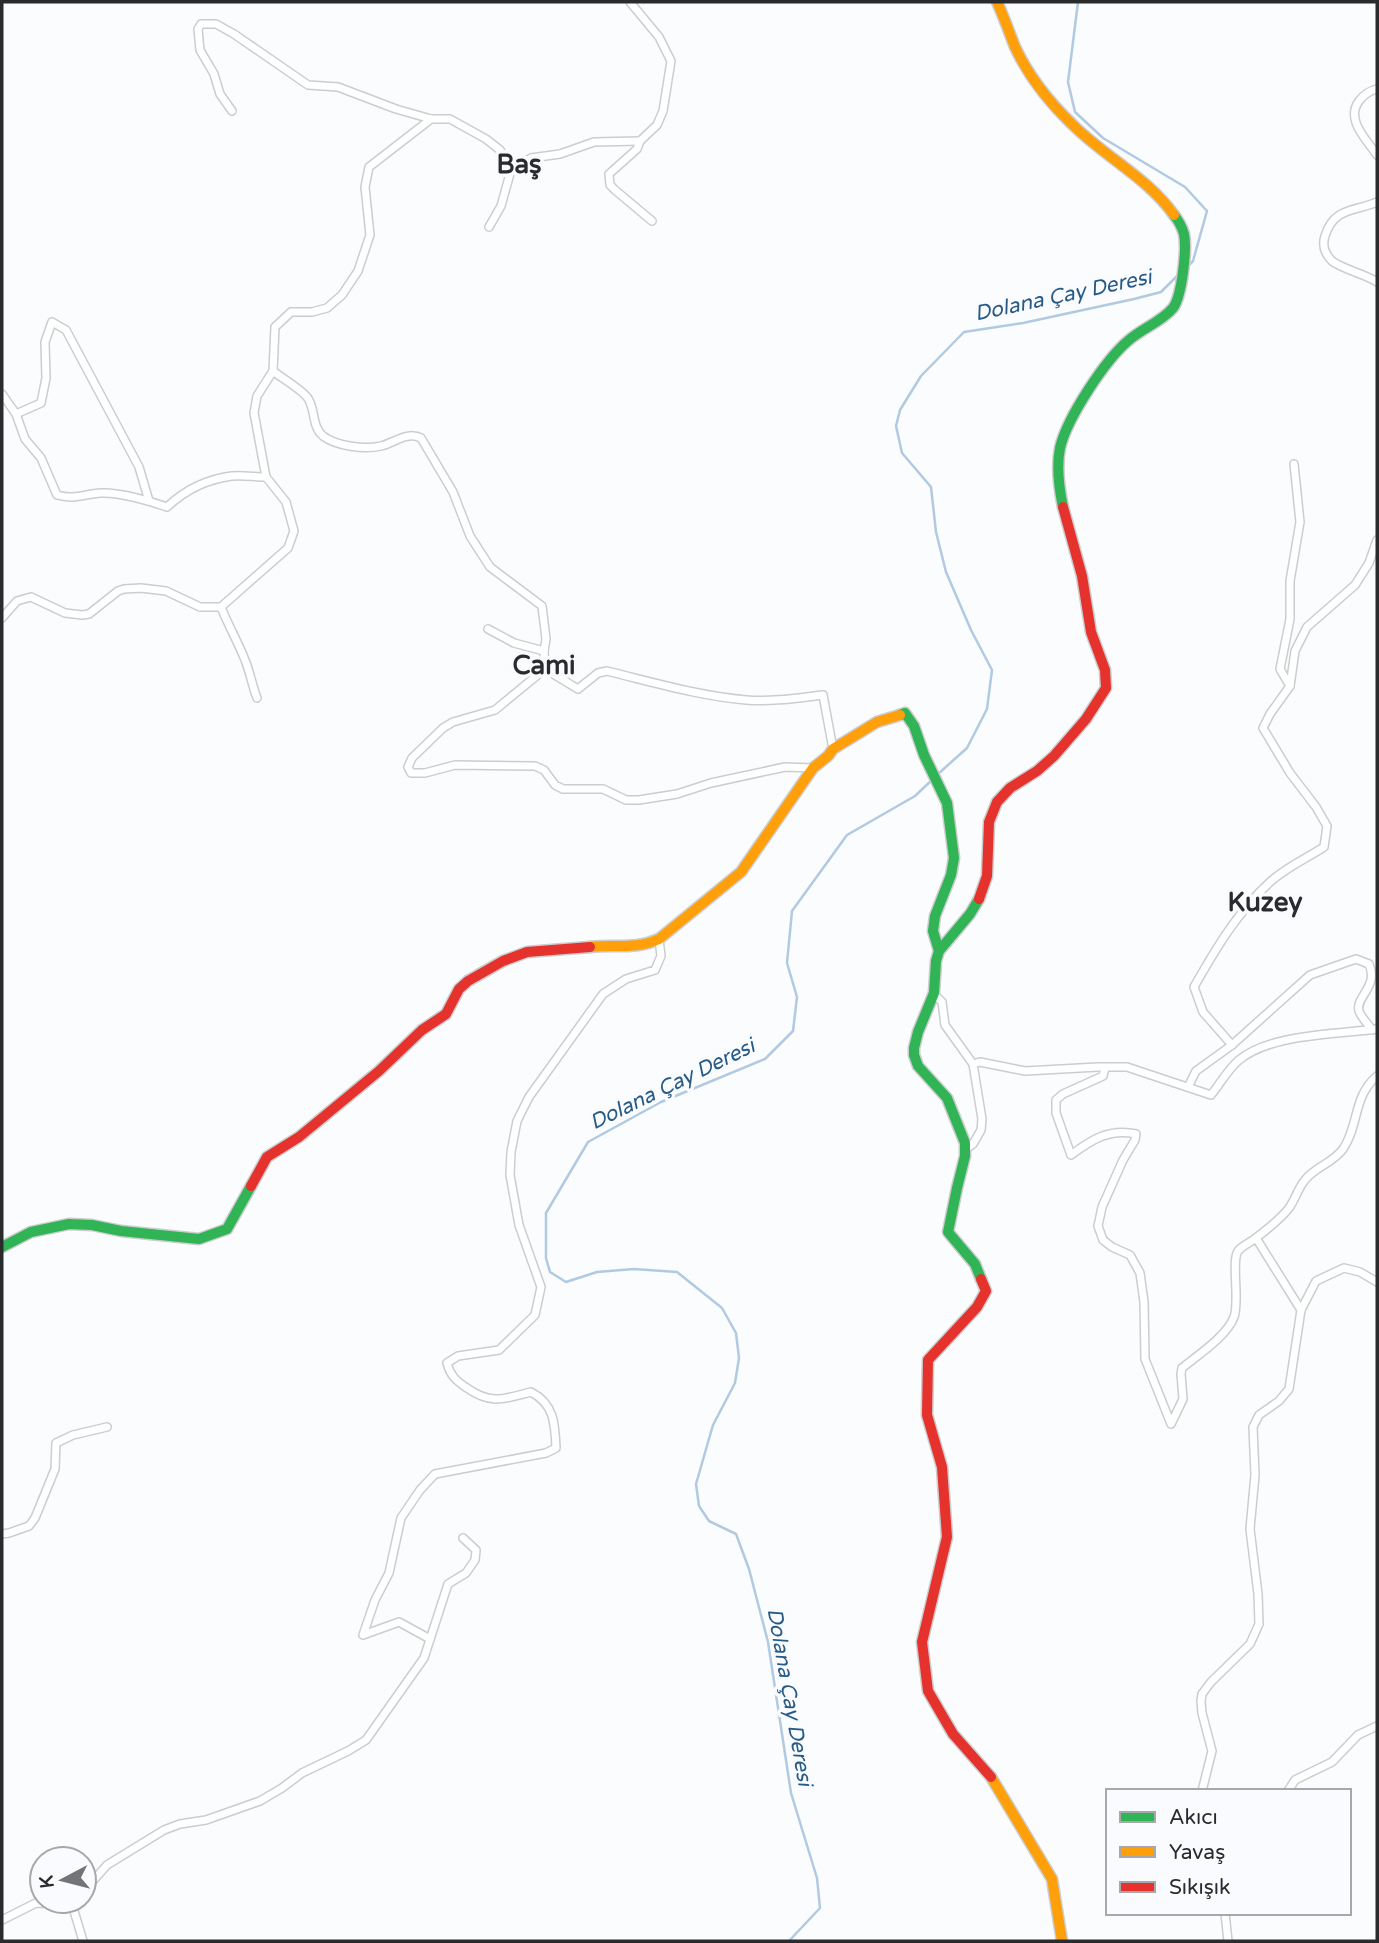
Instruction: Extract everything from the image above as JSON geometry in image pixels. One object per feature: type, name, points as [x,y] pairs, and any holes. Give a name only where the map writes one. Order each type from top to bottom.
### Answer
[{"type":"street","points":[[630,2],[659,37],[671,61],[663,111],[657,125],[640,141],[638,149],[609,174],[609,181],[615,190],[652,221]]},
{"type":"street","points":[[997,2],[1018,54],[1033,81],[1081,134],[1141,181],[1170,208],[1178,218],[1184,236],[1181,279],[1175,304],[1114,354],[1073,418],[1063,436],[1059,453],[1060,494],[1082,573],[1092,636],[1105,670],[1106,690],[1053,757],[1039,770],[1009,788],[998,801],[988,824],[989,865],[985,887],[975,909],[939,951],[934,994],[915,1040],[913,1055],[948,1097],[967,1148],[948,1232],[975,1264],[986,1291],[977,1307],[928,1360],[927,1415],[942,1467],[947,1538],[922,1642],[928,1691],[953,1734],[994,1781],[1052,1879],[1062,1941]]},
{"type":"street","points":[[232,111],[220,94],[215,74],[200,50],[198,29],[201,24],[216,24],[234,34],[308,85],[338,87],[431,119],[450,119],[500,150],[511,170]]},
{"type":"street","points":[[1377,89],[1367,92],[1355,108],[1353,116],[1356,125],[1377,155]]},
{"type":"street","points":[[2,618],[17,601],[31,597],[65,613],[82,615],[89,614],[118,591],[142,588],[166,591],[200,607],[221,607],[288,548],[293,531],[286,502],[266,477],[254,413],[257,396],[273,371],[275,327],[291,312],[327,309],[342,295],[358,271],[370,235],[365,187],[369,167],[431,119]]},
{"type":"street","points":[[489,227],[501,206],[511,170],[531,158],[560,154],[594,142],[640,141]]},
{"type":"street","points":[[1377,202],[1334,217],[1328,225],[1323,241],[1333,262],[1377,282]]},
{"type":"street","points":[[16,414],[41,403],[46,378],[45,342],[52,322],[66,330],[139,467],[149,501]]},
{"type":"street","points":[[273,371],[308,399],[317,429],[324,437],[348,446],[366,448],[381,446],[407,436],[418,436],[426,444],[453,492],[470,536],[490,567],[542,606],[546,639],[545,669]]},
{"type":"street","points":[[2,394],[16,414],[25,439],[41,458],[57,495],[70,498],[104,493],[167,507],[178,497],[200,485],[233,476],[266,477]]},
{"type":"street","points":[[1290,686],[1280,669],[1290,619],[1290,581],[1300,522],[1294,464]]},
{"type":"street","points":[[1232,1045],[1203,1012],[1194,987],[1213,953],[1247,906],[1271,881],[1324,847],[1327,826],[1263,729],[1269,714],[1290,686],[1296,651],[1307,628],[1355,585],[1377,540]]},
{"type":"street","points":[[221,607],[246,661],[257,698]]},
{"type":"street","points":[[488,629],[514,643],[544,651]]},
{"type":"street","points":[[545,669],[578,690],[598,673],[607,671],[689,691],[745,700],[781,701],[823,695],[833,749]]},
{"type":"street","points":[[545,669],[495,710],[453,722],[443,728],[412,758],[408,767],[411,773],[425,774],[455,765],[535,766],[544,770],[555,785],[563,789],[603,789],[625,800],[639,800],[677,794],[711,783],[785,767],[813,768]]},
{"type":"street","points":[[2,1247],[31,1232],[69,1224],[200,1239],[227,1229],[267,1157],[299,1137],[379,1071],[422,1030],[446,1013],[459,989],[468,981],[503,961],[527,952],[609,945],[635,947],[659,939],[741,872],[813,768],[833,749],[877,722],[905,713],[914,726],[947,803],[954,858],[951,875],[935,916],[933,931],[939,951]]},
{"type":"street","points":[[430,1639],[399,1622],[363,1635],[388,1573],[401,1518],[435,1474],[546,1453],[556,1448],[550,1410],[541,1398],[531,1392],[500,1399],[478,1396],[450,1374],[447,1363],[458,1356],[499,1350],[536,1315],[541,1287],[519,1224],[510,1175],[517,1121],[529,1097],[603,994],[626,979],[654,970],[662,956],[659,939]]},
{"type":"street","points":[[1188,1087],[1196,1071],[1232,1045],[1310,975],[1356,959],[1369,964],[1373,971],[1359,1011],[1375,1030]]},
{"type":"street","points":[[934,994],[942,1002],[945,1025],[973,1064],[982,1119],[981,1130],[973,1144],[967,1148]]},
{"type":"street","points":[[973,1064],[980,1062],[1025,1071],[1128,1067],[1211,1095],[1238,1060],[1257,1050],[1283,1040],[1375,1030]]},
{"type":"street","points":[[1105,1068],[1103,1076],[1063,1094],[1056,1100],[1056,1113],[1071,1156],[1090,1141],[1102,1136],[1136,1134],[1102,1207],[1098,1226],[1103,1240],[1130,1255],[1140,1273],[1144,1302],[1145,1359],[1171,1424],[1183,1399],[1182,1368],[1221,1335],[1235,1315],[1235,1260],[1238,1252],[1288,1209],[1305,1179],[1344,1148],[1358,1104],[1370,1082],[1377,1076]]},
{"type":"street","points":[[1256,1238],[1301,1310]]},
{"type":"street","points":[[1202,1789],[1212,1751],[1202,1713],[1202,1694],[1250,1644],[1259,1624],[1250,1529],[1255,1475],[1253,1427],[1259,1415],[1279,1401],[1289,1389],[1301,1310],[1316,1282],[1344,1268],[1360,1272],[1377,1282]]},
{"type":"street","points":[[2,1534],[29,1526],[35,1518],[55,1469],[56,1443],[73,1435],[107,1427]]},
{"type":"street","points":[[98,1875],[107,1865],[164,1830],[180,1824],[206,1820],[260,1801],[302,1773],[366,1740],[424,1658],[449,1584],[466,1573],[475,1560],[476,1550],[463,1538]]},
{"type":"street","points":[[1289,1789],[1295,1780],[1332,1762],[1358,1735],[1377,1726]]},
{"type":"street","points":[[2,1920],[28,1907]]},
{"type":"street","points":[[77,1915],[83,1941]]},
{"type":"street","points":[[1225,1915],[1228,1941]]},
{"type":"waterway","name":"Dolana Çay Deresi","points":[[1078,2],[1068,82],[1075,112],[1103,138],[1185,187],[1207,211],[1193,261],[1186,268]]},
{"type":"waterway","name":"Dolana Çay Deresi","points":[[938,774],[967,748],[987,709],[992,670],[946,572],[936,532],[931,487],[902,453],[896,426],[900,410],[921,376],[964,332],[1023,323],[1161,292],[1178,275]]},
{"type":"waterway","name":"Dolana Çay Deresi","points":[[789,1941],[820,1908],[817,1878],[791,1793],[768,1642],[749,1569],[736,1534],[709,1521],[699,1506],[696,1484],[713,1425],[735,1383],[739,1358],[736,1333],[722,1308],[677,1272],[634,1269],[597,1272],[566,1282],[550,1272],[546,1258],[546,1213],[588,1142],[661,1102],[765,1059],[793,1031],[797,997],[787,963],[792,911],[847,835],[915,796],[933,779]]},
{"type":"traffic: fast","points":[[1063,507],[1058,478],[1059,455],[1070,421],[1098,375],[1119,349],[1168,313],[1176,302],[1183,272],[1185,241],[1174,215]]},
{"type":"traffic: fast","points":[[900,715],[905,713],[914,726],[924,755],[947,803],[954,858],[951,875],[935,916],[933,931],[939,951]]},
{"type":"traffic: fast","points":[[979,899],[939,951],[934,993],[918,1032],[914,1055],[918,1066],[947,1098],[965,1143],[965,1156],[948,1232],[975,1264],[981,1279]]},
{"type":"traffic: fast","points":[[2,1247],[31,1232],[69,1224],[199,1239],[227,1229],[251,1186]]},
{"type":"traffic: slow","points":[[997,2],[1015,47],[1048,99],[1085,137],[1152,190],[1174,215]]},
{"type":"traffic: slow","points":[[590,947],[633,946],[659,939],[741,872],[813,768],[833,749],[877,722],[900,715]]},
{"type":"traffic: slow","points":[[991,1777],[1052,1879],[1062,1941]]},
{"type":"traffic: jam","points":[[979,899],[987,876],[989,822],[997,802],[1010,788],[1037,771],[1054,756],[1086,719],[1106,688],[1105,670],[1091,632],[1082,576],[1063,507]]},
{"type":"traffic: jam","points":[[251,1186],[267,1157],[299,1137],[379,1071],[422,1030],[446,1014],[459,989],[468,981],[503,961],[527,952],[590,947]]},
{"type":"traffic: jam","points":[[981,1279],[986,1291],[977,1307],[928,1360],[927,1415],[942,1467],[947,1537],[922,1642],[928,1691],[953,1734],[991,1777]]},
{"type":"district","name":"Baş","points":[[519,164]]},
{"type":"district","name":"Cami","points":[[544,665]]},
{"type":"district","name":"Kuzey","points":[[1265,902]]}]
